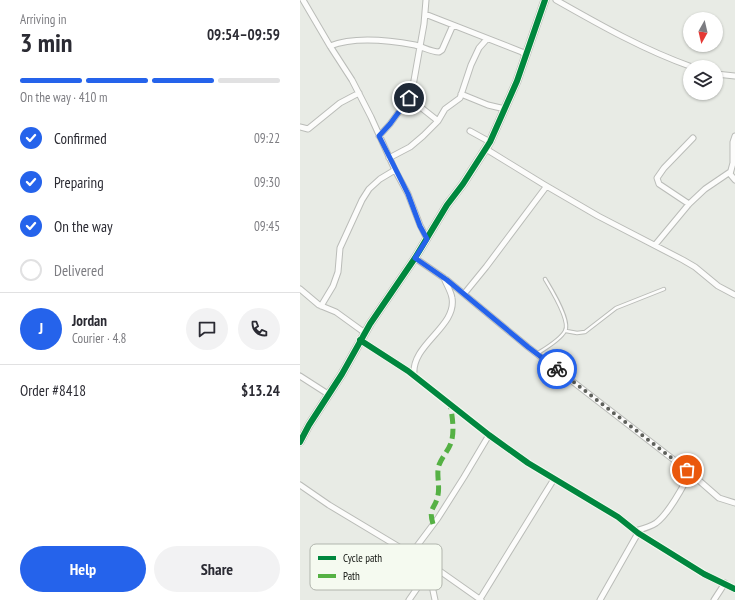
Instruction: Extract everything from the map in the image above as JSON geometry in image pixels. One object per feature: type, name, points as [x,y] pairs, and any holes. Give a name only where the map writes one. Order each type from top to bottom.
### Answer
[{"type":"street","points":[[303,0],[359,93],[389,158],[408,194],[420,226],[427,239]]},
{"type":"street","points":[[379,136],[409,98],[413,86],[420,46],[426,0]]},
{"type":"street","points":[[300,442],[328,394],[342,374],[360,340],[415,258],[447,205],[488,146],[505,109],[526,56],[545,0]]},
{"type":"street","points":[[556,0],[608,30],[652,52],[683,64]]},
{"type":"street","points":[[425,14],[522,52],[526,56]]},
{"type":"street","points":[[330,46],[339,42],[360,40],[420,46],[439,52],[442,50],[453,25]]},
{"type":"street","points":[[389,158],[410,147],[423,136],[438,121],[445,109],[462,94],[471,65],[479,48],[487,39]]},
{"type":"street","points":[[723,75],[735,76]]},
{"type":"street","points":[[300,127],[308,129],[340,103],[359,93]]},
{"type":"street","points":[[462,94],[484,104],[505,109]]},
{"type":"street","points":[[409,98],[438,121]]},
{"type":"street","points":[[470,131],[488,146],[546,186],[604,219],[695,267],[718,286],[735,295]]},
{"type":"street","points":[[655,245],[689,204],[705,189],[730,172],[733,163],[733,142],[735,136]]},
{"type":"street","points":[[689,204],[659,184],[657,178],[664,168],[693,138]]},
{"type":"street","points":[[321,306],[333,286],[338,272],[340,248],[362,200],[369,189],[380,178],[395,170]]},
{"type":"street","points":[[730,172],[735,180]]},
{"type":"street","points":[[464,294],[546,186]]},
{"type":"street","points":[[415,258],[444,278],[528,347],[538,353],[690,473],[719,498],[735,503]]},
{"type":"street","points":[[414,375],[413,367],[416,358],[442,326],[451,309],[452,297],[444,278]]},
{"type":"street","points":[[300,289],[321,306],[336,312],[365,333]]},
{"type":"street","points":[[360,340],[414,375],[509,450],[618,517],[636,532],[704,574],[735,589]]},
{"type":"street","points":[[300,376],[328,394]]},
{"type":"street","points":[[418,544],[438,518],[489,435]]},
{"type":"street","points":[[600,600],[636,532],[656,523],[682,488],[690,473]]},
{"type":"street","points":[[442,573],[481,600],[554,479]]},
{"type":"street","points":[[300,485],[329,505],[394,544]]},
{"type":"street","points":[[714,600],[725,583]]},
{"type":"street","points":[[409,600],[416,590]]},
{"type":"street","points":[[433,590],[435,600]]},
{"type":"lane","points":[[538,353],[548,347],[566,331],[567,324],[563,313],[545,279]]},
{"type":"lane","points":[[566,331],[577,334],[585,332],[616,308],[664,289]]},
{"type":"marked path","points":[[433,524],[431,514],[438,495],[438,468],[450,446],[453,433],[450,403]]},
{"type":"cycle path","points":[[300,442],[309,425],[342,374],[370,324],[415,258],[447,205],[463,184],[490,142],[517,81],[545,0]]},
{"type":"cycle path","points":[[360,340],[408,371],[489,435],[528,463],[618,517],[638,533],[704,574],[735,589]]},
{"type":"way so far","points":[[557,369],[687,470]]},
{"type":"route","points":[[409,98],[379,136],[408,194],[420,226],[427,239],[415,258],[447,280],[557,369]]}]
